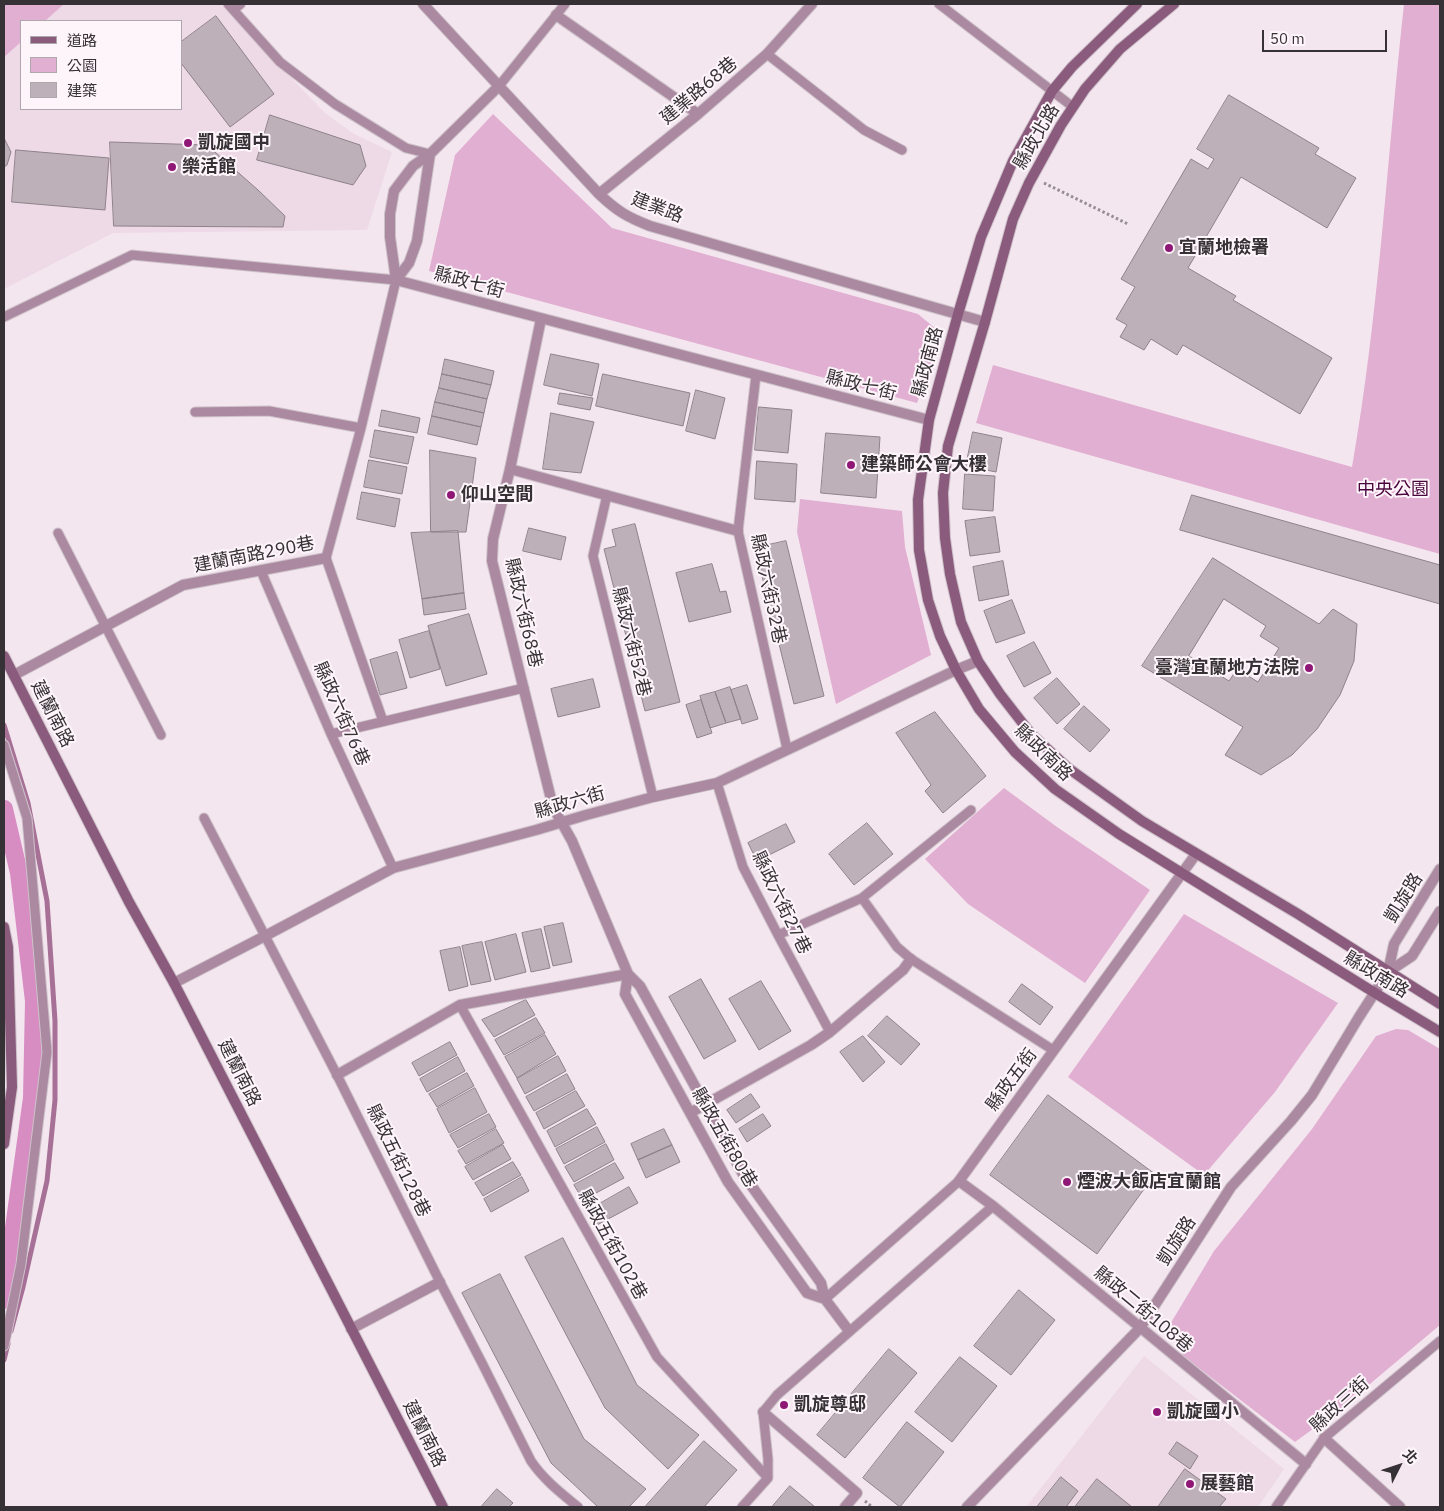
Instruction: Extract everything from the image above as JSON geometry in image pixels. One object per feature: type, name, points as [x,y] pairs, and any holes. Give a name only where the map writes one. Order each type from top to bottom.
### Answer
[{"type":"street","name":"建業路68巷","points":[[599,194],[698,114],[767,54],[812,4]]},
{"type":"street","name":"縣政北路","points":[[958,314],[981,237],[1009,170],[1052,92],[1072,67],[1138,4]]},
{"type":"street","name":"縣政北路","points":[[985,322],[1013,219],[1032,177],[1061,125],[1085,89],[1120,49],[1174,4]]},
{"type":"street","name":"建業路","points":[[426,5],[599,194],[615,209],[630,218],[650,226],[985,322]]},
{"type":"street","points":[[556,15],[698,114]]},
{"type":"street","points":[[396,280],[390,237],[390,214],[394,191],[413,166],[430,154],[499,86]]},
{"type":"street","points":[[396,280],[409,263],[417,241],[430,154]]},
{"type":"street","name":"縣政七街","points":[[396,280],[929,420]]},
{"type":"street","name":"縣政南路","points":[[958,314],[929,420],[918,500],[919,550],[928,600],[940,636],[956,670],[979,709],[1015,752],[1055,789],[1119,834],[1375,994],[1440,1032]]},
{"type":"street","name":"縣政六街68巷","points":[[541,319],[510,469],[493,539],[492,561],[553,807],[562,823]]},
{"type":"street","name":"縣政南路","points":[[985,322],[948,446],[943,493],[945,538],[950,574],[961,622],[978,661],[1000,694],[1031,734],[1068,768],[1142,821],[1298,914],[1440,1004]]},
{"type":"street","points":[[510,469],[738,531]]},
{"type":"street","name":"建蘭南路290巷","points":[[14,675],[183,585],[326,558]]},
{"type":"street","name":"建蘭南路","points":[[4,656],[129,902],[174,983],[443,1507]]},
{"type":"street","name":"縣政六街","points":[[174,983],[393,868],[653,797],[717,783],[978,661]]},
{"type":"street","name":"縣政五街80巷","points":[[562,823],[576,850],[628,974],[640,986],[743,1174],[821,1283],[825,1300],[849,1331]]},
{"type":"street","name":"縣政五街","points":[[959,1181],[1196,854]]},
{"type":"street","name":"凱旋路","points":[[967,1507],[1140,1328],[1231,1187],[1312,1095],[1388,972],[1394,944],[1440,869]]},
{"type":"street","name":"凱旋路","points":[[1388,972],[1412,956],[1440,912]]},
{"type":"street","points":[[4,927],[8,946],[12,1087],[4,1144]]},
{"type":"street","points":[[690,1113],[811,1045],[830,1032],[903,970],[911,959]]},
{"type":"street","points":[[337,1075],[460,1005],[628,974]]},
{"type":"street","name":"縣政五街80巷","points":[[628,974],[625,994],[728,1182],[807,1293],[825,1300]]},
{"type":"street","name":"縣政二街108巷","points":[[959,1181],[993,1206],[1306,1464]]},
{"type":"street","points":[[351,1329],[440,1282]]},
{"type":"street","points":[[763,1412],[857,1493],[845,1507]]},
{"type":"street","points":[[1324,1438],[1400,1507]]},
{"type":"lane","points":[[499,86],[565,4]]},
{"type":"lane","points":[[939,4],[1073,107]]},
{"type":"lane","points":[[234,6],[280,62],[335,104],[406,148],[430,154]]},
{"type":"lane","points":[[767,54],[864,130],[902,150]]},
{"type":"lane","name":"縣政七街","points":[[4,317],[132,255],[396,280]]},
{"type":"lane","name":"建蘭南路290巷","points":[[326,558],[361,428],[396,280]]},
{"type":"lane","name":"縣政六街32巷","points":[[756,376],[738,531],[787,749]]},
{"type":"lane","points":[[195,412],[269,411],[361,428]]},
{"type":"lane","name":"縣政六街52巷","points":[[607,495],[593,556],[653,797]]},
{"type":"lane","points":[[58,533],[161,735]]},
{"type":"lane","points":[[326,558],[383,721]]},
{"type":"lane","name":"縣政六街76巷","points":[[261,570],[331,734],[393,868]]},
{"type":"lane","points":[[331,734],[524,688]]},
{"type":"lane","points":[[4,746],[27,818],[46,1052],[21,1264],[4,1346]]},
{"type":"lane","name":"縣政六街27巷","points":[[717,783],[743,867],[830,1032]]},
{"type":"lane","points":[[778,935],[862,898],[971,810]]},
{"type":"lane","name":"縣政五街128巷","points":[[204,818],[337,1075],[531,1461],[551,1484],[578,1507]]},
{"type":"lane","points":[[862,898],[897,948],[911,959],[1053,1050]]},
{"type":"lane","name":"縣政五街102巷","points":[[460,1005],[657,1358],[768,1478]]},
{"type":"lane","name":"縣政五街","points":[[825,1300],[959,1181]]},
{"type":"lane","points":[[742,1507],[768,1478],[763,1412],[777,1395],[993,1206]]},
{"type":"lane","name":"縣政三街","points":[[1276,1507],[1324,1438],[1440,1341]]},
{"type":"path","points":[[1032,177],[1128,224]]},
{"type":"shaded area","name":"凱旋國中","points":[[4,4],[220,4],[325,113],[354,134],[392,152],[367,230],[113,233],[4,289]]},
{"type":"shaded area","name":"凱旋國小","points":[[1144,1356],[1284,1469],[1258,1507],[1026,1507]]},
{"type":"green space","points":[[4,4],[64,4],[46,20],[20,20],[20,43],[4,57]]},
{"type":"green space","name":"中央公園","points":[[1404,4],[1440,4],[1440,554],[976,423],[993,365],[1352,467],[1376,294]]},
{"type":"green space","points":[[493,114],[612,228],[918,314],[942,334],[917,403],[429,271],[455,155]]},
{"type":"green space","points":[[800,499],[902,511],[905,547],[931,655],[836,704],[797,532]]},
{"type":"green space","points":[[1004,788],[1057,827],[1150,890],[1085,983],[968,904],[925,859]]},
{"type":"green space","points":[[1184,914],[1338,1003],[1275,1092],[1204,1175],[1068,1077]]},
{"type":"green space","points":[[1396,1029],[1408,1030],[1440,1049],[1440,1325],[1339,1410],[1295,1442],[1182,1355],[1169,1326],[1214,1251],[1312,1129],[1376,1036]]},
{"type":"building","points":[[216,16],[274,94],[230,127],[182,64],[182,41]]},
{"type":"building","name":"宜蘭地檢署","points":[[1229,95],[1319,148],[1315,154],[1356,178],[1327,228],[1241,177],[1188,268],[1236,296],[1233,300],[1332,358],[1300,414],[1183,345],[1177,355],[1151,339],[1144,350],[1120,337],[1127,325],[1116,319],[1135,287],[1121,279],[1191,159],[1208,169],[1214,159],[1197,149]]},
{"type":"building","points":[[270,115],[360,145],[366,166],[353,185],[257,160]]},
{"type":"building","points":[[4,138],[11,152],[7,165],[4,167]]},
{"type":"building","name":"樂活館","points":[[110,142],[207,145],[285,216],[283,227],[114,226]]},
{"type":"building","points":[[16,150],[109,158],[105,210],[12,202]]},
{"type":"building","points":[[551,354],[599,364],[592,396],[544,385]]},
{"type":"building","points":[[445,359],[494,371],[491,385],[442,374]]},
{"type":"building","points":[[442,374],[491,385],[487,399],[439,388]]},
{"type":"building","points":[[603,374],[690,393],[683,426],[596,406]]},
{"type":"building","points":[[439,388],[487,399],[484,413],[435,402]]},
{"type":"building","points":[[696,390],[725,398],[715,439],[686,431]]},
{"type":"building","points":[[560,393],[593,398],[590,410],[558,404]]},
{"type":"building","points":[[435,402],[484,413],[481,427],[432,416]]},
{"type":"building","points":[[759,407],[792,410],[788,453],[755,450]]},
{"type":"building","points":[[382,410],[420,418],[417,433],[379,426]]},
{"type":"building","points":[[551,413],[594,422],[581,473],[543,469]]},
{"type":"building","points":[[432,416],[481,427],[477,445],[428,434]]},
{"type":"building","points":[[375,430],[414,437],[408,464],[370,457]]},
{"type":"building","points":[[973,432],[1002,438],[996,472],[966,466]]},
{"type":"building","name":"建築師公會大樓","points":[[826,433],[880,437],[876,498],[821,493]]},
{"type":"building","name":"仰山空間","points":[[430,450],[476,458],[466,532],[431,532]]},
{"type":"building","points":[[369,460],[407,467],[402,494],[364,487]]},
{"type":"building","points":[[757,461],[797,464],[795,502],[755,499]]},
{"type":"building","points":[[965,474],[995,476],[993,511],[963,509]]},
{"type":"building","points":[[362,492],[400,499],[395,527],[357,519]]},
{"type":"building","points":[[1192,495],[1440,565],[1440,604],[1180,530]]},
{"type":"building","points":[[995,517],[1000,552],[970,556],[965,521]]},
{"type":"building","points":[[635,524],[680,702],[645,711],[604,549],[616,546],[612,530]]},
{"type":"building","points":[[529,528],[566,537],[561,560],[523,551]]},
{"type":"building","points":[[458,531],[464,593],[422,599],[411,533]]},
{"type":"building","points":[[786,541],[824,696],[794,704],[755,548]]},
{"type":"building","name":"臺灣宜蘭地方法院","points":[[1213,558],[1319,624],[1333,609],[1357,624],[1354,661],[1340,695],[1317,729],[1292,755],[1261,775],[1225,755],[1243,727],[1142,666]],"holes":[[[1224,599],[1266,626],[1260,636],[1279,648],[1258,682],[1237,669],[1229,681],[1189,656]]]},
{"type":"building","points":[[1003,561],[1009,595],[979,601],[973,567]]},
{"type":"building","points":[[712,564],[720,592],[726,591],[731,612],[689,622],[676,573]]},
{"type":"building","points":[[464,593],[466,609],[424,615],[422,599]]},
{"type":"building","points":[[1012,600],[1025,633],[996,643],[984,611]]},
{"type":"building","points":[[469,614],[487,674],[446,686],[428,626]]},
{"type":"building","points":[[429,631],[440,669],[410,678],[399,640]]},
{"type":"building","points":[[1034,642],[1051,673],[1024,687],[1007,656]]},
{"type":"building","points":[[397,652],[407,688],[380,695],[370,660]]},
{"type":"building","points":[[1057,678],[1080,704],[1057,724],[1034,698]]},
{"type":"building","points":[[593,679],[600,707],[558,717],[551,689]]},
{"type":"building","points":[[747,685],[758,719],[742,724],[731,690]]},
{"type":"building","points":[[730,687],[741,719],[726,723],[715,692]]},
{"type":"building","points":[[715,692],[726,723],[710,728],[700,696]]},
{"type":"building","points":[[701,700],[712,733],[697,738],[686,705]]},
{"type":"building","points":[[1084,706],[1110,730],[1090,752],[1064,729]]},
{"type":"building","points":[[935,712],[986,776],[943,813],[925,791],[931,785],[896,733]]},
{"type":"building","points":[[867,823],[893,854],[854,885],[829,854]]},
{"type":"building","points":[[786,824],[795,842],[757,861],[748,843]]},
{"type":"building","points":[[563,923],[572,962],[553,966],[544,927]]},
{"type":"building","points":[[541,929],[550,968],[531,972],[522,933]]},
{"type":"building","points":[[516,934],[526,972],[495,980],[485,942]]},
{"type":"building","points":[[482,942],[491,981],[471,985],[462,946]]},
{"type":"building","points":[[460,947],[468,986],[449,991],[440,951]]},
{"type":"building","points":[[701,979],[736,1041],[704,1059],[669,997]]},
{"type":"building","points":[[761,981],[791,1031],[759,1050],[729,999]]},
{"type":"building","points":[[1022,984],[1053,1007],[1040,1025],[1009,1002]]},
{"type":"building","points":[[526,1000],[535,1015],[494,1037],[482,1020]]},
{"type":"building","points":[[887,1016],[920,1044],[901,1065],[868,1036]]},
{"type":"building","points":[[536,1018],[545,1033],[504,1055],[495,1040]]},
{"type":"building","points":[[545,1035],[556,1054],[517,1078],[505,1057]]},
{"type":"building","points":[[863,1036],[885,1062],[863,1082],[840,1052]]},
{"type":"building","points":[[450,1042],[457,1055],[419,1076],[412,1063]]},
{"type":"building","points":[[558,1056],[566,1071],[525,1094],[517,1079]]},
{"type":"building","points":[[458,1057],[465,1071],[427,1092],[420,1079]]},
{"type":"building","points":[[467,1073],[474,1086],[437,1107],[429,1094]]},
{"type":"building","points":[[567,1074],[575,1089],[534,1111],[526,1097]]},
{"type":"building","points":[[475,1088],[487,1112],[449,1133],[437,1109]]},
{"type":"building","points":[[576,1091],[585,1106],[544,1129],[536,1113]]},
{"type":"building","points":[[751,1094],[760,1107],[736,1123],[727,1110]]},
{"type":"building","points":[[1048,1095],[1155,1174],[1097,1254],[990,1175]]},
{"type":"building","points":[[587,1109],[596,1124],[555,1147],[547,1131]]},
{"type":"building","points":[[489,1114],[496,1127],[458,1148],[450,1135]]},
{"type":"building","points":[[763,1114],[771,1126],[747,1142],[739,1129]]},
{"type":"building","points":[[597,1127],[605,1142],[564,1164],[556,1149]]},
{"type":"building","points":[[496,1129],[504,1143],[466,1164],[458,1151]]},
{"type":"building","points":[[664,1129],[672,1145],[638,1160],[631,1144]]},
{"type":"building","points":[[606,1144],[614,1160],[574,1182],[565,1167]]},
{"type":"building","points":[[503,1145],[511,1159],[473,1180],[465,1167]]},
{"type":"building","points":[[672,1145],[680,1162],[646,1178],[638,1160]]},
{"type":"building","points":[[513,1162],[521,1175],[483,1196],[475,1183]]},
{"type":"building","points":[[615,1163],[624,1178],[583,1200],[574,1185]]},
{"type":"building","points":[[522,1177],[529,1191],[491,1212],[484,1199]]},
{"type":"building","points":[[629,1187],[638,1203],[597,1225],[589,1210]]},
{"type":"building","points":[[563,1238],[637,1385],[699,1435],[668,1469],[605,1408],[525,1257]]},
{"type":"building","points":[[500,1274],[584,1439],[646,1489],[629,1507],[598,1507],[551,1463],[462,1293]]},
{"type":"building","points":[[1019,1290],[1055,1320],[1011,1375],[974,1346]]},
{"type":"building","points":[[889,1349],[917,1373],[845,1458],[817,1435]]},
{"type":"building","points":[[960,1357],[997,1386],[952,1442],[915,1412]]},
{"type":"building","points":[[907,1422],[944,1452],[900,1507],[863,1478]]},
{"type":"building","points":[[704,1441],[737,1470],[704,1507],[645,1507]]},
{"type":"building","points":[[1177,1442],[1198,1456],[1190,1469],[1169,1454]]},
{"type":"building","name":"展藝館","points":[[1185,1469],[1226,1499],[1219,1507],[1158,1507]]},
{"type":"building","points":[[1061,1477],[1078,1491],[1066,1507],[1037,1507]]},
{"type":"building","points":[[1097,1479],[1132,1507],[1075,1507]]},
{"type":"building","points":[[790,1486],[815,1507],[772,1507]]},
{"type":"building","points":[[497,1489],[513,1503],[509,1507],[481,1507]]},
{"type":"waterway","points":[[4,725],[28,803],[47,901],[55,1021],[55,1100],[47,1181],[11,1331]]},
{"type":"waterway","points":[[4,809],[19,873],[34,1001],[32,1098],[4,1300]]},
{"type":"waterway","points":[[4,1360],[8,1344]]},
{"type":"place","name":"凱旋國中","points":[[188,143]]},
{"type":"place","name":"樂活館","points":[[172,167]]},
{"type":"place","name":"宜蘭地檢署","points":[[1169,248]]},
{"type":"place","name":"建築師公會大樓","points":[[851,465]]},
{"type":"place","name":"仰山空間","points":[[451,495]]},
{"type":"place","name":"臺灣宜蘭地方法院","points":[[1309,668]]},
{"type":"place","name":"煙波大飯店宜蘭館","points":[[1067,1182]]},
{"type":"place","name":"凱旋尊邸","points":[[784,1405]]},
{"type":"place","name":"凱旋國小","points":[[1157,1412]]},
{"type":"place","name":"展藝館","points":[[1190,1484]]}]
